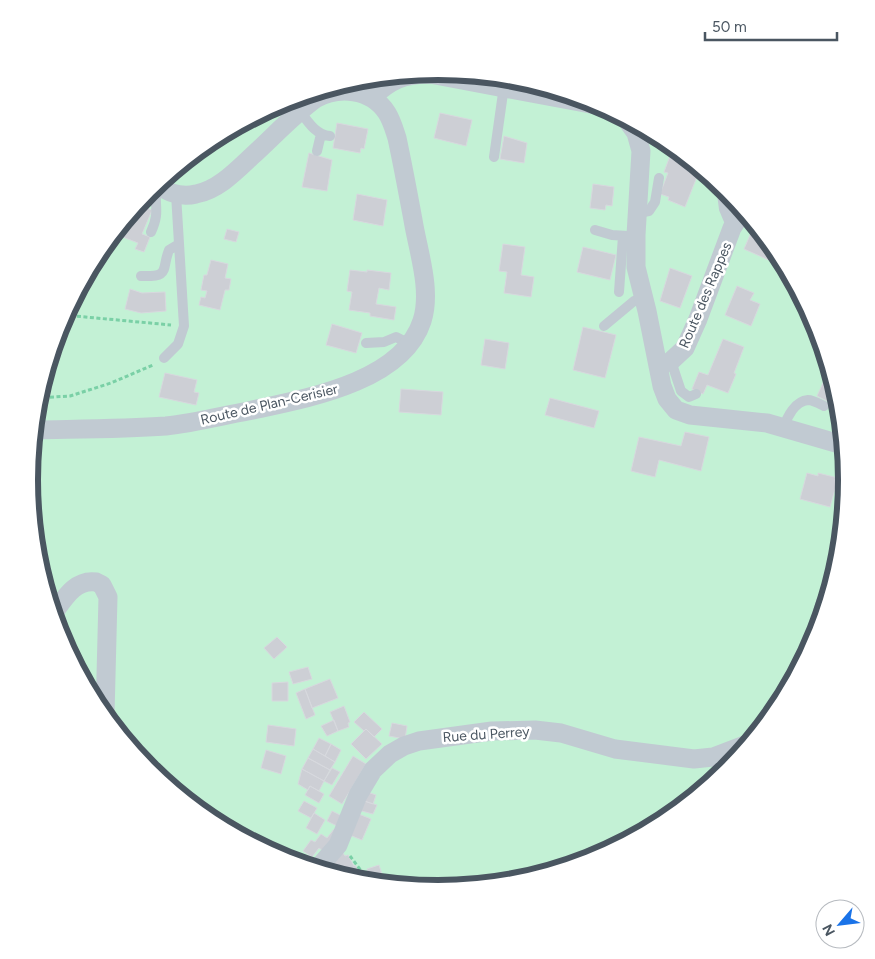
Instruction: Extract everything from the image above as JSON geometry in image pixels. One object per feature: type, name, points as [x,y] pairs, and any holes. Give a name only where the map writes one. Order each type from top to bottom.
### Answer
[{"type":"street","points":[[340,92],[350,91],[371,98],[387,83]]},
{"type":"street","points":[[499,84],[547,95]]},
{"type":"street","name":"Route de Plan-Cerisier","points":[[41,430],[168,425],[198,421],[296,400],[332,391],[363,378],[396,358],[410,344],[422,320],[425,299],[424,283],[397,138],[386,111],[371,98]]},
{"type":"street","points":[[164,189],[187,196],[197,194],[218,184],[315,99]]},
{"type":"street","points":[[635,132],[642,151],[638,213],[630,236],[643,297],[664,364],[663,393],[671,405],[683,413],[702,418],[750,421],[784,427],[836,443]]},
{"type":"street","name":"Route des Rappes","points":[[664,364],[685,348],[739,217]]},
{"type":"street","points":[[59,607],[70,592],[84,582],[96,582],[105,590],[108,597],[105,702]]},
{"type":"street","name":"Rue du Perrey","points":[[323,862],[338,845],[358,795],[373,770],[390,754],[404,746],[419,741],[483,732],[534,730],[561,733],[615,749],[656,755],[705,759],[731,751]]},
{"type":"street","points":[[656,755],[661,761],[715,766]]},
{"type":"lane","points":[[494,157],[504,86]]},
{"type":"lane","points":[[300,111],[311,126],[326,135],[317,151]]},
{"type":"lane","points":[[638,213],[648,211],[652,207],[659,178]]},
{"type":"lane","points":[[164,358],[178,344],[184,326],[176,194]]},
{"type":"lane","points":[[151,232],[157,212],[155,197]]},
{"type":"lane","points":[[723,200],[724,208],[739,217]]},
{"type":"lane","points":[[595,230],[612,235],[630,236],[619,292]]},
{"type":"lane","points":[[141,276],[162,274],[165,270],[169,250],[179,244]]},
{"type":"lane","points":[[604,326],[634,301],[643,297]]},
{"type":"lane","points":[[366,343],[384,342],[396,337],[410,344]]},
{"type":"lane","points":[[664,364],[681,391],[689,396],[696,394]]},
{"type":"lane","points":[[784,427],[792,410],[802,402],[809,400],[824,406]]},
{"type":"path","points":[[73,316],[184,326]]},
{"type":"path","points":[[46,397],[70,396],[111,383],[150,367],[164,358]]},
{"type":"path","points":[[338,845],[349,854],[362,872]]},
{"type":"green space","points":[[411,80],[464,80],[490,83],[516,87],[566,101],[591,110],[638,133],[681,162],[701,179],[755,236],[770,257],[796,303],[807,326],[824,376],[830,401],[837,453],[838,480],[834,532],[830,558],[816,608],[807,633],[784,680],[755,723],[738,743],[681,797],[660,812],[614,838],[591,849],[541,866],[516,872],[464,879],[411,879],[385,876],[359,872],[309,858],[284,849],[237,826],[194,797],[174,780],[120,723],[105,702],[79,656],[68,633],[51,583],[45,558],[38,506],[38,453],[41,427],[45,401],[59,351],[68,326],[91,279],[120,236],[137,216],[194,162],[215,147],[261,121],[284,110],[334,93],[359,87]]},
{"type":"building","points":[[440,113],[472,120],[466,146],[434,138]]},
{"type":"building","points":[[337,123],[368,129],[364,149],[361,148],[360,153],[333,148]]},
{"type":"building","points":[[504,136],[527,143],[524,163],[500,159]]},
{"type":"building","points":[[309,153],[332,160],[327,191],[302,187]]},
{"type":"building","points":[[670,156],[681,162],[697,176],[685,207],[668,200],[669,197],[660,194],[668,173],[664,172]]},
{"type":"building","points":[[593,184],[614,187],[612,206],[606,205],[605,210],[590,208]]},
{"type":"building","points":[[357,194],[387,200],[383,226],[353,220]]},
{"type":"building","points":[[145,207],[152,210],[142,234],[150,237],[144,252],[135,249],[138,243],[120,236]]},
{"type":"building","points":[[227,229],[239,232],[236,242],[224,239]]},
{"type":"building","points":[[751,232],[773,262],[744,249]]},
{"type":"building","points":[[503,244],[525,247],[521,275],[534,277],[531,297],[504,293],[507,272],[499,271]]},
{"type":"building","points":[[583,247],[616,255],[610,280],[577,272]]},
{"type":"building","points":[[211,260],[228,264],[225,278],[231,279],[229,290],[225,290],[220,310],[199,305],[201,297],[205,298],[207,291],[201,290],[204,275],[207,275]]},
{"type":"building","points":[[670,268],[692,276],[680,308],[660,301]]},
{"type":"building","points":[[350,270],[391,273],[389,290],[379,288],[376,304],[396,307],[394,320],[370,316],[370,313],[349,310],[352,292],[347,291]]},
{"type":"building","points":[[737,286],[754,293],[750,300],[760,304],[751,326],[725,315]]},
{"type":"building","points":[[130,289],[142,293],[165,292],[166,311],[141,313],[125,309]]},
{"type":"building","points":[[332,324],[362,333],[356,353],[326,345]]},
{"type":"building","points":[[583,327],[616,335],[605,378],[573,370]]},
{"type":"building","points":[[485,339],[509,343],[505,369],[481,365]]},
{"type":"building","points":[[723,339],[744,347],[728,393],[707,385],[703,394],[692,389],[699,372],[708,375]]},
{"type":"building","points":[[165,373],[197,380],[194,392],[199,393],[196,405],[159,397]]},
{"type":"building","points":[[825,379],[830,403],[817,396]]},
{"type":"building","points":[[401,389],[443,392],[441,415],[399,412]]},
{"type":"building","points":[[550,398],[599,411],[594,428],[545,415]]},
{"type":"building","points":[[685,432],[709,437],[701,471],[659,460],[655,477],[631,471],[639,437],[681,446]]},
{"type":"building","points":[[807,473],[818,476],[818,473],[838,478],[830,507],[800,499]]},
{"type":"building","points":[[277,637],[287,647],[274,659],[264,648]]},
{"type":"building","points":[[308,667],[312,679],[293,684],[289,672]]},
{"type":"building","points":[[330,679],[338,698],[312,708],[305,689]]},
{"type":"building","points":[[288,682],[288,701],[272,701],[272,683]]},
{"type":"building","points":[[305,689],[315,715],[306,719],[296,693]]},
{"type":"building","points":[[344,706],[350,722],[348,723],[349,727],[338,731],[330,712]]},
{"type":"building","points":[[364,712],[382,729],[374,737],[366,729],[364,731],[354,722]]},
{"type":"building","points":[[334,720],[338,731],[327,736],[321,726]]},
{"type":"building","points":[[392,723],[407,726],[405,739],[389,736]]},
{"type":"building","points":[[268,725],[296,729],[294,746],[266,742]]},
{"type":"building","points":[[366,729],[382,744],[366,759],[351,744]]},
{"type":"building","points":[[319,738],[331,744],[325,756],[313,749]]},
{"type":"building","points":[[331,744],[341,750],[335,762],[325,756]]},
{"type":"building","points":[[313,749],[335,762],[330,770],[308,758]]},
{"type":"building","points":[[266,750],[286,756],[281,774],[261,768]]},
{"type":"building","points":[[353,756],[366,764],[342,804],[329,796]]},
{"type":"building","points":[[308,758],[330,770],[324,781],[302,769]]},
{"type":"building","points":[[332,768],[340,772],[332,785],[324,781]]},
{"type":"building","points":[[302,769],[324,781],[319,791],[310,786],[308,790],[298,784]]},
{"type":"building","points":[[310,786],[324,794],[319,803],[305,795]]},
{"type":"building","points":[[364,791],[376,795],[373,804],[361,800]]},
{"type":"building","points":[[361,800],[377,805],[373,814],[358,810]]},
{"type":"building","points":[[304,801],[317,808],[311,818],[298,811]]},
{"type":"building","points":[[332,811],[346,818],[341,828],[327,821]]},
{"type":"building","points":[[314,813],[325,820],[317,834],[306,828]]},
{"type":"building","points":[[356,813],[371,819],[362,840],[347,834]]},
{"type":"building","points":[[334,829],[338,832],[326,853],[319,848],[312,857],[303,851],[311,840],[315,842],[321,834],[327,838]]},
{"type":"building","points":[[341,850],[345,856],[348,855],[359,872],[333,866],[330,861]]},
{"type":"building","points":[[379,865],[382,876],[368,873],[367,869]]}]
